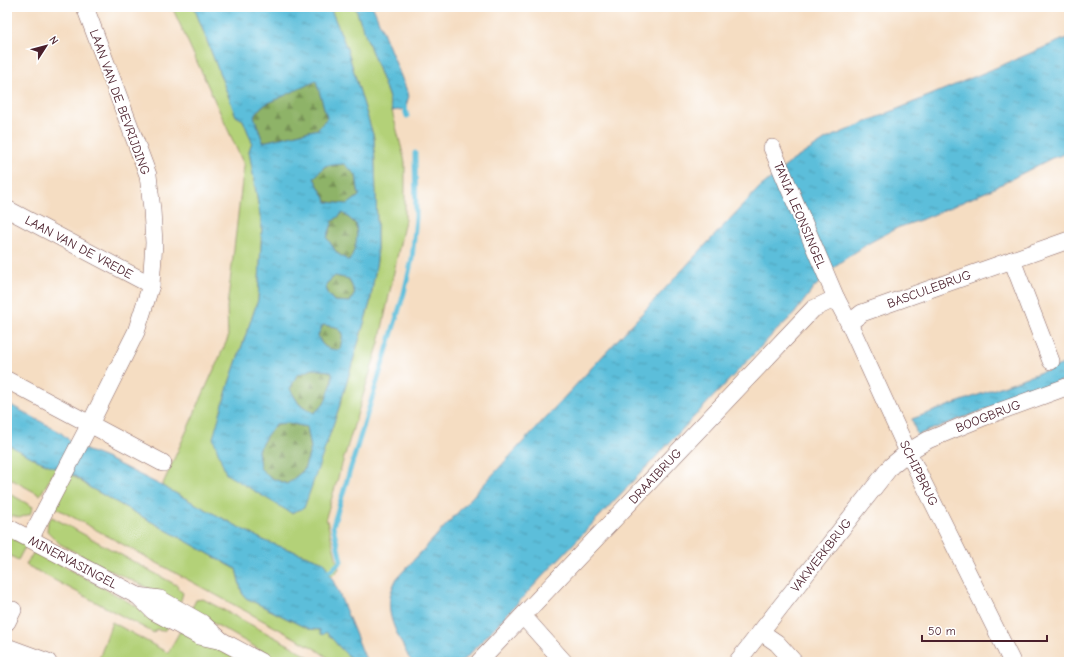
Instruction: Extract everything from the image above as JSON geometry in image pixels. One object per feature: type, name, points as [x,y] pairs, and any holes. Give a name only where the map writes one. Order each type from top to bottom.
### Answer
[{"type":"street","name":"LAAN VAN DE BEVRIJDING","points":[[30,539],[136,332],[151,284],[154,243],[148,175],[85,7]]},
{"type":"street","name":"TANIA LEONSINGEL","points":[[775,154],[829,282]]},
{"type":"street","name":"LAAN VAN DE VREDE","points":[[7,209],[151,284]]},
{"type":"street","name":"BASCULEBRUG","points":[[849,323],[862,313],[1069,240]]},
{"type":"street","points":[[1012,260],[1051,361]]},
{"type":"street","name":"SCHIPBRUG","points":[[829,282],[908,452],[1012,662]]},
{"type":"street","name":"DRAAIBRUG","points":[[479,662],[813,308],[836,298]]},
{"type":"street","points":[[7,380],[87,430],[163,463]]},
{"type":"street","name":"BOOGBRUG","points":[[908,452],[928,440],[984,417],[1067,391]]},
{"type":"street","name":"VAKWERKBRUG","points":[[737,662],[891,466],[908,452]]},
{"type":"street","name":"MINERVASINGEL","points":[[7,527],[138,596],[160,599],[166,602],[202,623],[222,641],[261,662]]},
{"type":"street","points":[[523,616],[564,662]]},
{"type":"street","points":[[761,632],[777,643],[794,662]]},
{"type":"street","points":[[7,647],[48,662]]},
{"type":"green space","points":[[172,7],[194,7],[236,116],[243,120],[252,142],[249,151],[262,227],[258,300],[229,383],[291,513],[304,507],[340,405],[370,303],[377,260],[374,138],[347,49],[330,7],[355,7],[388,95],[405,162],[405,220],[379,343],[326,517],[339,569],[331,577],[324,562],[265,541],[162,486],[228,338],[227,307],[244,165]]},
{"type":"green space","points":[[316,80],[327,118],[318,129],[263,142],[254,116],[262,106]]},
{"type":"green space","points":[[344,164],[356,175],[359,196],[349,204],[327,202],[314,178],[325,166]]},
{"type":"green space","points":[[343,213],[356,224],[356,243],[354,252],[349,261],[337,253],[327,238],[333,221]]},
{"type":"green space","points":[[335,276],[349,279],[355,293],[350,302],[334,301],[327,293],[326,284]]},
{"type":"green space","points":[[323,325],[336,327],[343,333],[340,350],[326,347],[322,343],[318,336]]},
{"type":"green space","points":[[313,369],[332,373],[332,383],[324,404],[314,413],[299,404],[290,389],[297,375]]},
{"type":"green space","points":[[288,423],[307,427],[311,448],[304,470],[287,484],[269,477],[260,468],[258,450],[276,424]]},
{"type":"green space","points":[[7,444],[37,460],[57,468],[40,495],[7,477]]},
{"type":"green space","points":[[71,474],[89,487],[236,569],[242,593],[246,598],[309,629],[320,630],[323,635],[325,631],[355,662],[334,662],[317,650],[56,508]]},
{"type":"green space","points":[[7,492],[33,507],[30,514],[19,518],[12,515],[10,518],[7,517]]},
{"type":"green space","points":[[52,517],[178,586],[177,588],[183,593],[180,603],[103,567],[60,544],[47,531],[48,521]]},
{"type":"green space","points":[[8,536],[26,545],[18,560],[7,554]]},
{"type":"green space","points":[[35,550],[168,625],[165,630],[161,631],[156,629],[154,633],[26,565]]},
{"type":"green space","points":[[203,599],[291,646],[317,662],[281,662],[191,610],[196,600]]},
{"type":"green space","points":[[112,622],[168,653],[180,631],[245,662],[98,662]]},
{"type":"water","points":[[194,7],[330,7],[347,49],[374,138],[377,260],[370,303],[340,405],[304,508],[291,513],[226,474],[213,438],[229,383],[258,300],[262,227],[249,151],[252,142],[243,120],[236,116]],"holes":[[[316,81],[327,118],[318,129],[263,142],[254,116],[262,106]],[[344,164],[356,175],[359,196],[348,204],[327,202],[314,178],[325,166]],[[343,213],[356,224],[356,243],[349,261],[337,253],[327,238],[333,221]],[[335,276],[349,279],[355,293],[350,302],[334,301],[327,293],[326,284]],[[323,325],[336,327],[343,333],[340,350],[326,347],[321,343],[318,335]],[[313,369],[332,373],[332,383],[324,404],[314,413],[299,404],[290,389],[297,375]],[[288,423],[307,427],[311,448],[304,470],[287,484],[269,477],[260,468],[258,450],[276,424]]]},
{"type":"water","points":[[355,7],[373,7],[409,96],[405,109],[392,111],[388,95]]},
{"type":"water","points":[[1069,37],[1069,153],[1052,158],[990,190],[926,218],[897,228],[869,243],[839,263],[813,289],[794,314],[772,335],[466,658],[460,662],[413,662],[409,658],[391,619],[390,600],[392,589],[397,578],[759,188],[792,161],[826,139]]},
{"type":"water","points":[[1069,362],[1069,378],[917,435],[912,419]]},
{"type":"water","points":[[7,403],[60,432],[69,440],[88,451],[106,458],[162,486],[265,541],[324,562],[338,591],[366,660],[365,662],[355,662],[326,632],[323,635],[320,633],[320,630],[309,629],[246,598],[242,593],[236,569],[89,487],[75,476],[37,460],[7,444]]},
{"type":"waterway","points":[[403,103],[407,116]]},
{"type":"waterway","points":[[323,574],[332,570],[341,561],[333,526],[404,293],[412,259],[416,217],[415,153]]}]
